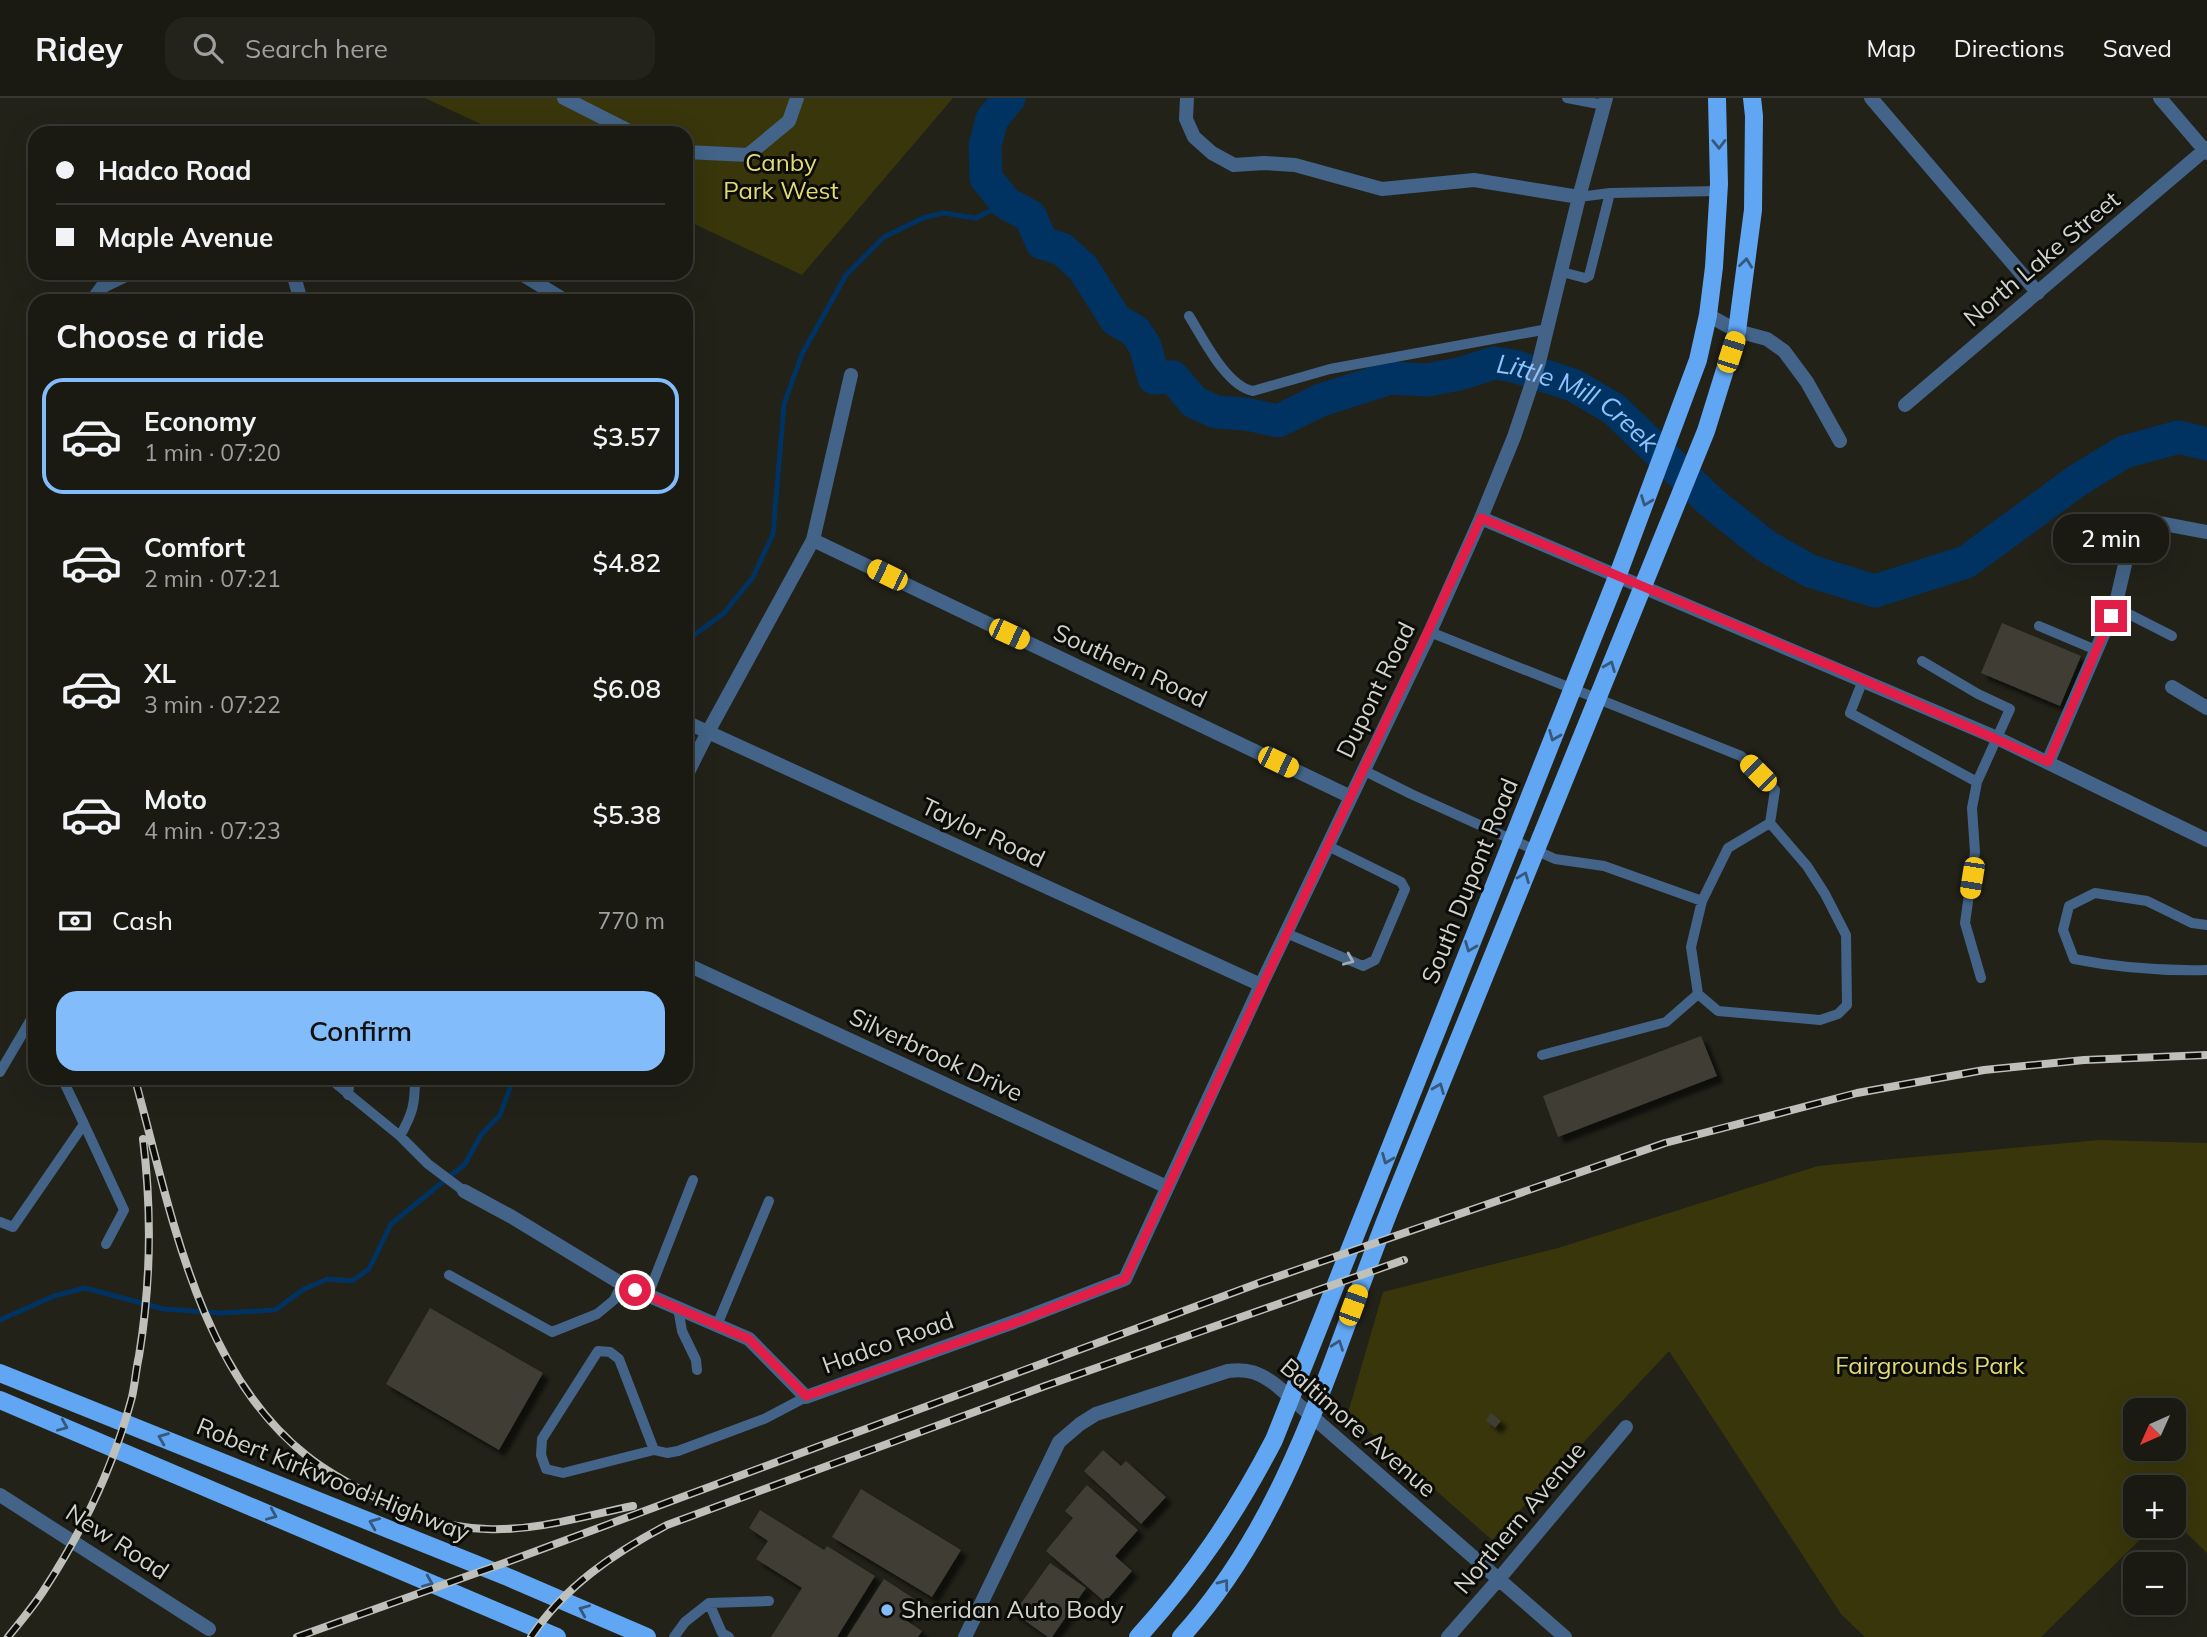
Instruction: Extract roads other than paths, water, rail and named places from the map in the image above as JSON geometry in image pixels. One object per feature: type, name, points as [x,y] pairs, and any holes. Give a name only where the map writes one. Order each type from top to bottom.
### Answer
[{"type":"main road","name":"South Dupont Road","points":[[1138,1637],[1198,1567],[1252,1483],[1293,1395],[1614,585],[1687,391],[1709,316],[1719,191],[1717,98]]},
{"type":"main road","name":"South Dupont Road","points":[[1181,1637],[1230,1578],[1275,1499],[1300,1447],[1382,1229],[1712,413],[1737,331],[1753,210],[1752,98]]},
{"type":"main road","name":"Robert Kirkwood Highway","points":[[0,1373],[510,1578],[647,1637]]},
{"type":"main road","points":[[0,1400],[557,1637]]},
{"type":"street","points":[[564,98],[620,126]]},
{"type":"street","points":[[693,152],[748,155],[789,121],[797,98]]},
{"type":"street","points":[[1187,98],[1186,119],[1194,136],[1212,153],[1234,165],[1295,165],[1382,189],[1475,180],[1579,197]]},
{"type":"street","points":[[1871,98],[2038,293]]},
{"type":"street","points":[[2160,98],[2206,150]]},
{"type":"street","name":"Dupont Road","points":[[1125,1279],[1261,985],[1430,632],[1481,518],[1539,362],[1605,102]]},
{"type":"street","name":"North Lake Street","points":[[1905,405],[2206,150]]},
{"type":"street","points":[[97,294],[103,286],[115,280]]},
{"type":"street","points":[[532,280],[554,294]]},
{"type":"street","points":[[1709,316],[1737,331],[1767,340],[1784,351],[1807,382],[1840,441]]},
{"type":"street","points":[[693,762],[813,540],[851,375]]},
{"type":"street","points":[[1481,518],[1997,738],[2207,840]]},
{"type":"street","points":[[2048,762],[2115,607],[2127,556],[2145,529],[2159,523],[2207,532]]},
{"type":"street","name":"Southern Road","points":[[813,540],[1351,797]]},
{"type":"street","points":[[2172,687],[2207,708]]},
{"type":"street","name":"Taylor Road","points":[[693,725],[1261,985]]},
{"type":"street","name":"Silverbrook Drive","points":[[693,967],[1167,1187]]},
{"type":"street","name":"Hadco Road","points":[[464,1191],[622,1284],[749,1339],[806,1396],[1022,1320],[1125,1279]]},
{"type":"street","name":"Baltimore Avenue","points":[[965,1637],[1059,1442],[1096,1414],[1228,1371],[1245,1369],[1262,1374],[1276,1384],[1565,1637]]},
{"type":"street","name":"Northern Avenue","points":[[1448,1637],[1626,1427]]},
{"type":"street","name":"New Road","points":[[0,1495],[209,1629]]},
{"type":"lane","points":[[1574,99],[1605,102]]},
{"type":"lane","points":[[1579,197],[1610,193],[1719,191]]},
{"type":"lane","points":[[1562,272],[1585,278],[1589,276],[1610,193]]},
{"type":"lane","points":[[1189,316],[1220,364],[1244,389],[1253,391],[1330,369],[1548,329]]},
{"type":"lane","points":[[2115,607],[2172,636]]},
{"type":"lane","points":[[2039,626],[2096,650]]},
{"type":"lane","points":[[1430,632],[1741,756],[1775,790],[1770,824],[1807,866],[1846,935],[1847,1005],[1838,1014],[1819,1020],[1718,1011],[1698,994],[1691,947],[1702,901],[1728,848],[1770,824]]},
{"type":"lane","points":[[1922,661],[1978,694],[2010,709],[1977,782],[1972,808],[1975,852],[1965,923],[1981,978]]},
{"type":"lane","points":[[1863,680],[1850,713],[1977,782]]},
{"type":"lane","points":[[1363,770],[1555,859],[1604,866],[1702,901]]},
{"type":"lane","points":[[1286,933],[1363,966],[1376,960],[1405,889],[1401,882],[1328,846]]},
{"type":"lane","points":[[2207,925],[2192,923],[2147,901],[2095,893],[2069,906],[2063,930],[2074,959],[2161,971],[2207,970]]},
{"type":"lane","points":[[1542,1055],[1666,1022],[1698,994]]},
{"type":"lane","points":[[0,1072],[28,1024]]},
{"type":"lane","points":[[65,1085],[124,1210],[106,1244]]},
{"type":"lane","points":[[337,1085],[400,1136],[428,1164],[464,1191]]},
{"type":"lane","points":[[348,1095],[349,1085]]},
{"type":"lane","points":[[400,1136],[412,1115],[415,1085]]},
{"type":"lane","points":[[0,1222],[13,1227],[84,1124]]},
{"type":"lane","points":[[648,1295],[693,1180]]},
{"type":"lane","points":[[717,1325],[769,1200]]},
{"type":"lane","points":[[449,1275],[552,1332],[597,1314],[614,1300],[622,1284]]},
{"type":"lane","points":[[678,1308],[682,1331],[696,1360],[697,1370]]},
{"type":"lane","points":[[654,1450],[619,1359],[610,1352],[598,1351],[542,1439],[541,1455],[546,1469],[564,1473],[654,1450],[667,1453],[678,1451],[764,1419],[806,1396]]},
{"type":"lane","points":[[674,1637],[685,1622],[709,1603],[769,1601]]},
{"type":"lane","points":[[709,1603],[722,1633],[729,1637]]},
{"type":"waterway","name":"Little Mill Creek","points":[[1009,98],[992,119],[985,145],[986,178],[1006,203],[1030,216],[1042,243],[1062,249],[1083,268],[1116,320],[1135,331],[1145,346],[1154,378],[1173,377],[1194,402],[1216,412],[1246,414],[1278,421],[1321,400],[1390,378],[1427,380],[1494,363],[1514,366],[1573,385],[1614,409],[1711,502],[1766,546],[1810,571],[1875,591],[1966,562],[2078,480],[2124,452],[2179,437],[2207,444]]},
{"type":"waterway","points":[[693,636],[724,613],[753,577],[773,534],[784,404],[802,354],[846,275],[884,237],[923,218],[943,213],[976,218],[1006,203]]},
{"type":"waterway","points":[[0,1320],[54,1296],[85,1288],[164,1309],[221,1313],[275,1310],[304,1289],[328,1279],[352,1281],[369,1269],[391,1224],[465,1164],[481,1135],[500,1115],[511,1085]]},
{"type":"railway","points":[[297,1637],[507,1562],[1259,1283],[1665,1143],[1857,1093],[1984,1070],[2084,1060],[2207,1055]]},
{"type":"railway","points":[[137,1085],[177,1235],[214,1334],[239,1379],[270,1421],[307,1456],[340,1479],[391,1505],[438,1522],[471,1528],[524,1528],[633,1506]]},
{"type":"railway","points":[[8,1637],[44,1590],[84,1521],[116,1448],[132,1397],[148,1275],[149,1220],[143,1139]]},
{"type":"railway","points":[[531,1637],[544,1619],[575,1587],[628,1547],[667,1525],[1045,1386],[1404,1260]]},
{"type":"place","name":"Sheridan Auto Body","points":[[887,1610]]},
{"type":"park label","name":"Canby Park West","points":[[781,177]]},
{"type":"park label","name":"Fairgrounds Park","points":[[1930,1366]]}]
